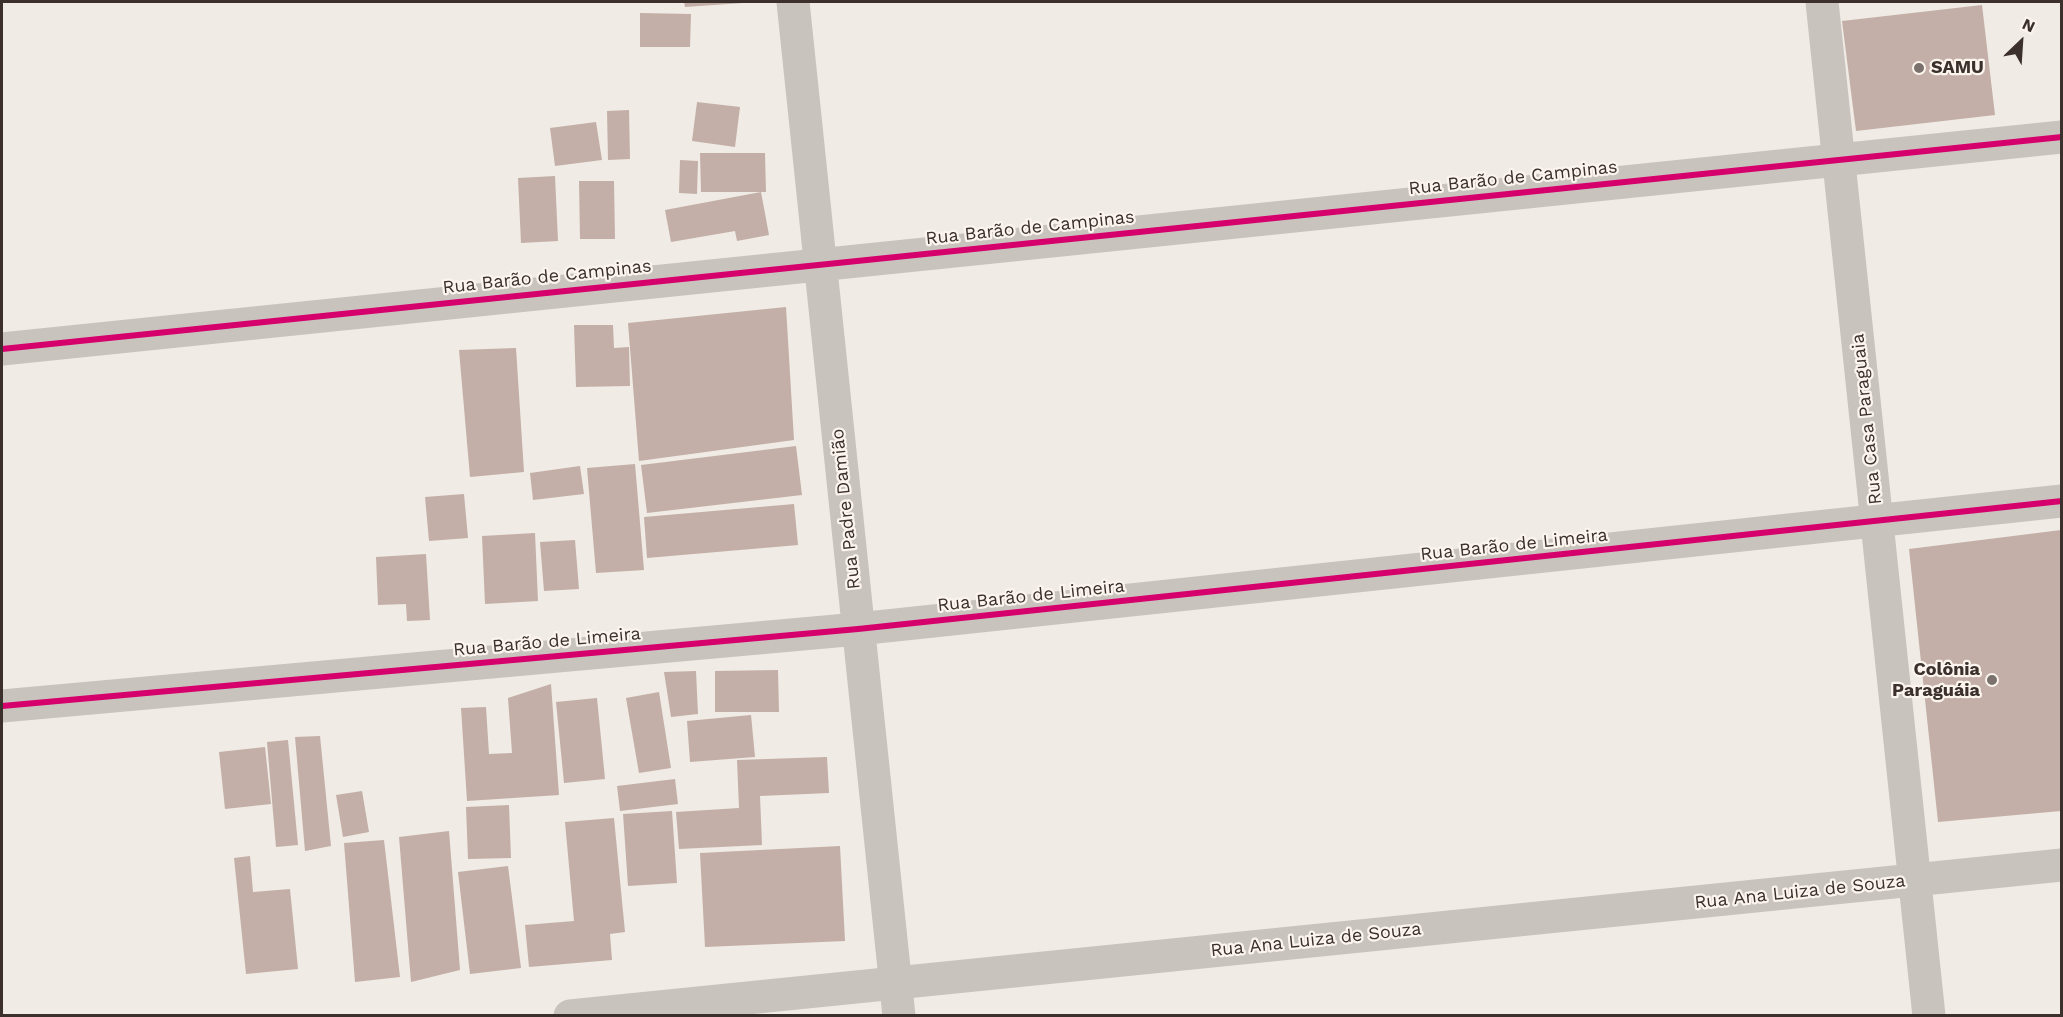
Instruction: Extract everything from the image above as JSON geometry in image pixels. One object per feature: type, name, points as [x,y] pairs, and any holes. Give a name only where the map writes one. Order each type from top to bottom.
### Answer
[{"type":"street","name":"Rua Padre Damião","points":[[793,2],[899,1016]]},
{"type":"street","name":"Rua Casa Paraguaia","points":[[1822,2],[1929,1016]]},
{"type":"street","name":"Rua Barão de Campinas","points":[[2,349],[2061,137]]},
{"type":"street","name":"Rua Barão de Limeira","points":[[2,706],[858,629],[2061,501]]},
{"type":"street","name":"Rua Ana Luiza de Souza","points":[[570,1016],[2061,865]]},
{"type":"building","points":[[684,2],[743,2],[743,3],[685,7]]},
{"type":"building","name":"SAMU","points":[[1982,5],[1995,115],[1856,131],[1842,21]]},
{"type":"building","points":[[640,13],[691,14],[690,47],[640,47]]},
{"type":"building","points":[[697,102],[740,107],[735,147],[692,141]]},
{"type":"building","points":[[629,110],[630,159],[608,160],[607,111]]},
{"type":"building","points":[[596,122],[602,160],[555,166],[550,128]]},
{"type":"building","points":[[700,153],[765,153],[766,192],[701,192]]},
{"type":"building","points":[[680,160],[698,161],[697,194],[679,193]]},
{"type":"building","points":[[555,176],[558,241],[521,243],[518,178]]},
{"type":"building","points":[[579,181],[614,181],[615,239],[580,239]]},
{"type":"building","points":[[761,192],[769,235],[737,241],[735,231],[671,242],[665,210]]},
{"type":"building","points":[[786,307],[794,440],[639,461],[628,323]]},
{"type":"building","points":[[574,325],[613,325],[614,348],[629,347],[630,386],[576,387]]},
{"type":"building","points":[[516,348],[524,472],[470,477],[459,350]]},
{"type":"building","points":[[796,446],[802,495],[647,513],[641,465]]},
{"type":"building","points":[[635,464],[644,570],[596,573],[587,468]]},
{"type":"building","points":[[580,466],[584,494],[533,500],[530,473]]},
{"type":"building","points":[[464,494],[468,538],[429,541],[425,497]]},
{"type":"building","points":[[794,504],[798,545],[647,558],[644,517]]},
{"type":"building","name":"Colônia Paraguáia","points":[[2061,530],[2061,811],[1938,822],[1909,549]]},
{"type":"building","points":[[535,533],[538,601],[485,604],[482,536]]},
{"type":"building","points":[[575,540],[579,589],[544,591],[540,542]]},
{"type":"building","points":[[426,554],[430,620],[407,621],[406,604],[378,605],[376,557]]},
{"type":"building","points":[[778,670],[779,712],[715,712],[715,671]]},
{"type":"building","points":[[696,671],[698,714],[671,717],[664,672]]},
{"type":"building","points":[[551,684],[559,795],[467,801],[461,708],[486,707],[489,754],[512,753],[508,698]]},
{"type":"building","points":[[659,692],[671,768],[639,773],[626,698]]},
{"type":"building","points":[[597,698],[605,779],[564,783],[556,702]]},
{"type":"building","points":[[751,715],[755,757],[690,762],[687,721]]},
{"type":"building","points":[[320,736],[331,846],[305,851],[295,737]]},
{"type":"building","points":[[288,740],[298,845],[276,847],[267,742]]},
{"type":"building","points":[[265,747],[271,804],[225,809],[219,752]]},
{"type":"building","points":[[827,757],[829,793],[760,796],[762,845],[679,849],[676,812],[739,808],[737,760]]},
{"type":"building","points":[[675,779],[678,804],[620,811],[617,786]]},
{"type":"building","points":[[362,791],[369,832],[343,837],[336,795]]},
{"type":"building","points":[[509,805],[511,858],[468,859],[466,807]]},
{"type":"building","points":[[672,811],[677,883],[628,886],[623,814]]},
{"type":"building","points":[[614,818],[625,932],[610,934],[612,960],[529,967],[525,925],[574,921],[565,822]]},
{"type":"building","points":[[449,831],[460,970],[411,982],[399,837]]},
{"type":"building","points":[[384,840],[400,977],[355,982],[344,843]]},
{"type":"building","points":[[840,846],[845,941],[705,947],[700,853]]},
{"type":"building","points":[[250,856],[253,892],[290,889],[298,969],[246,974],[234,858]]},
{"type":"building","points":[[508,866],[521,968],[470,974],[458,872]]},
{"type":"cycle path","points":[[2,349],[2062,137]]},
{"type":"cycle path","points":[[2,706],[858,629],[2062,501]]},
{"type":"place","name":"SAMU","points":[[1919,68]]},
{"type":"place","name":"Colônia Paraguáia","points":[[1992,680]]}]
